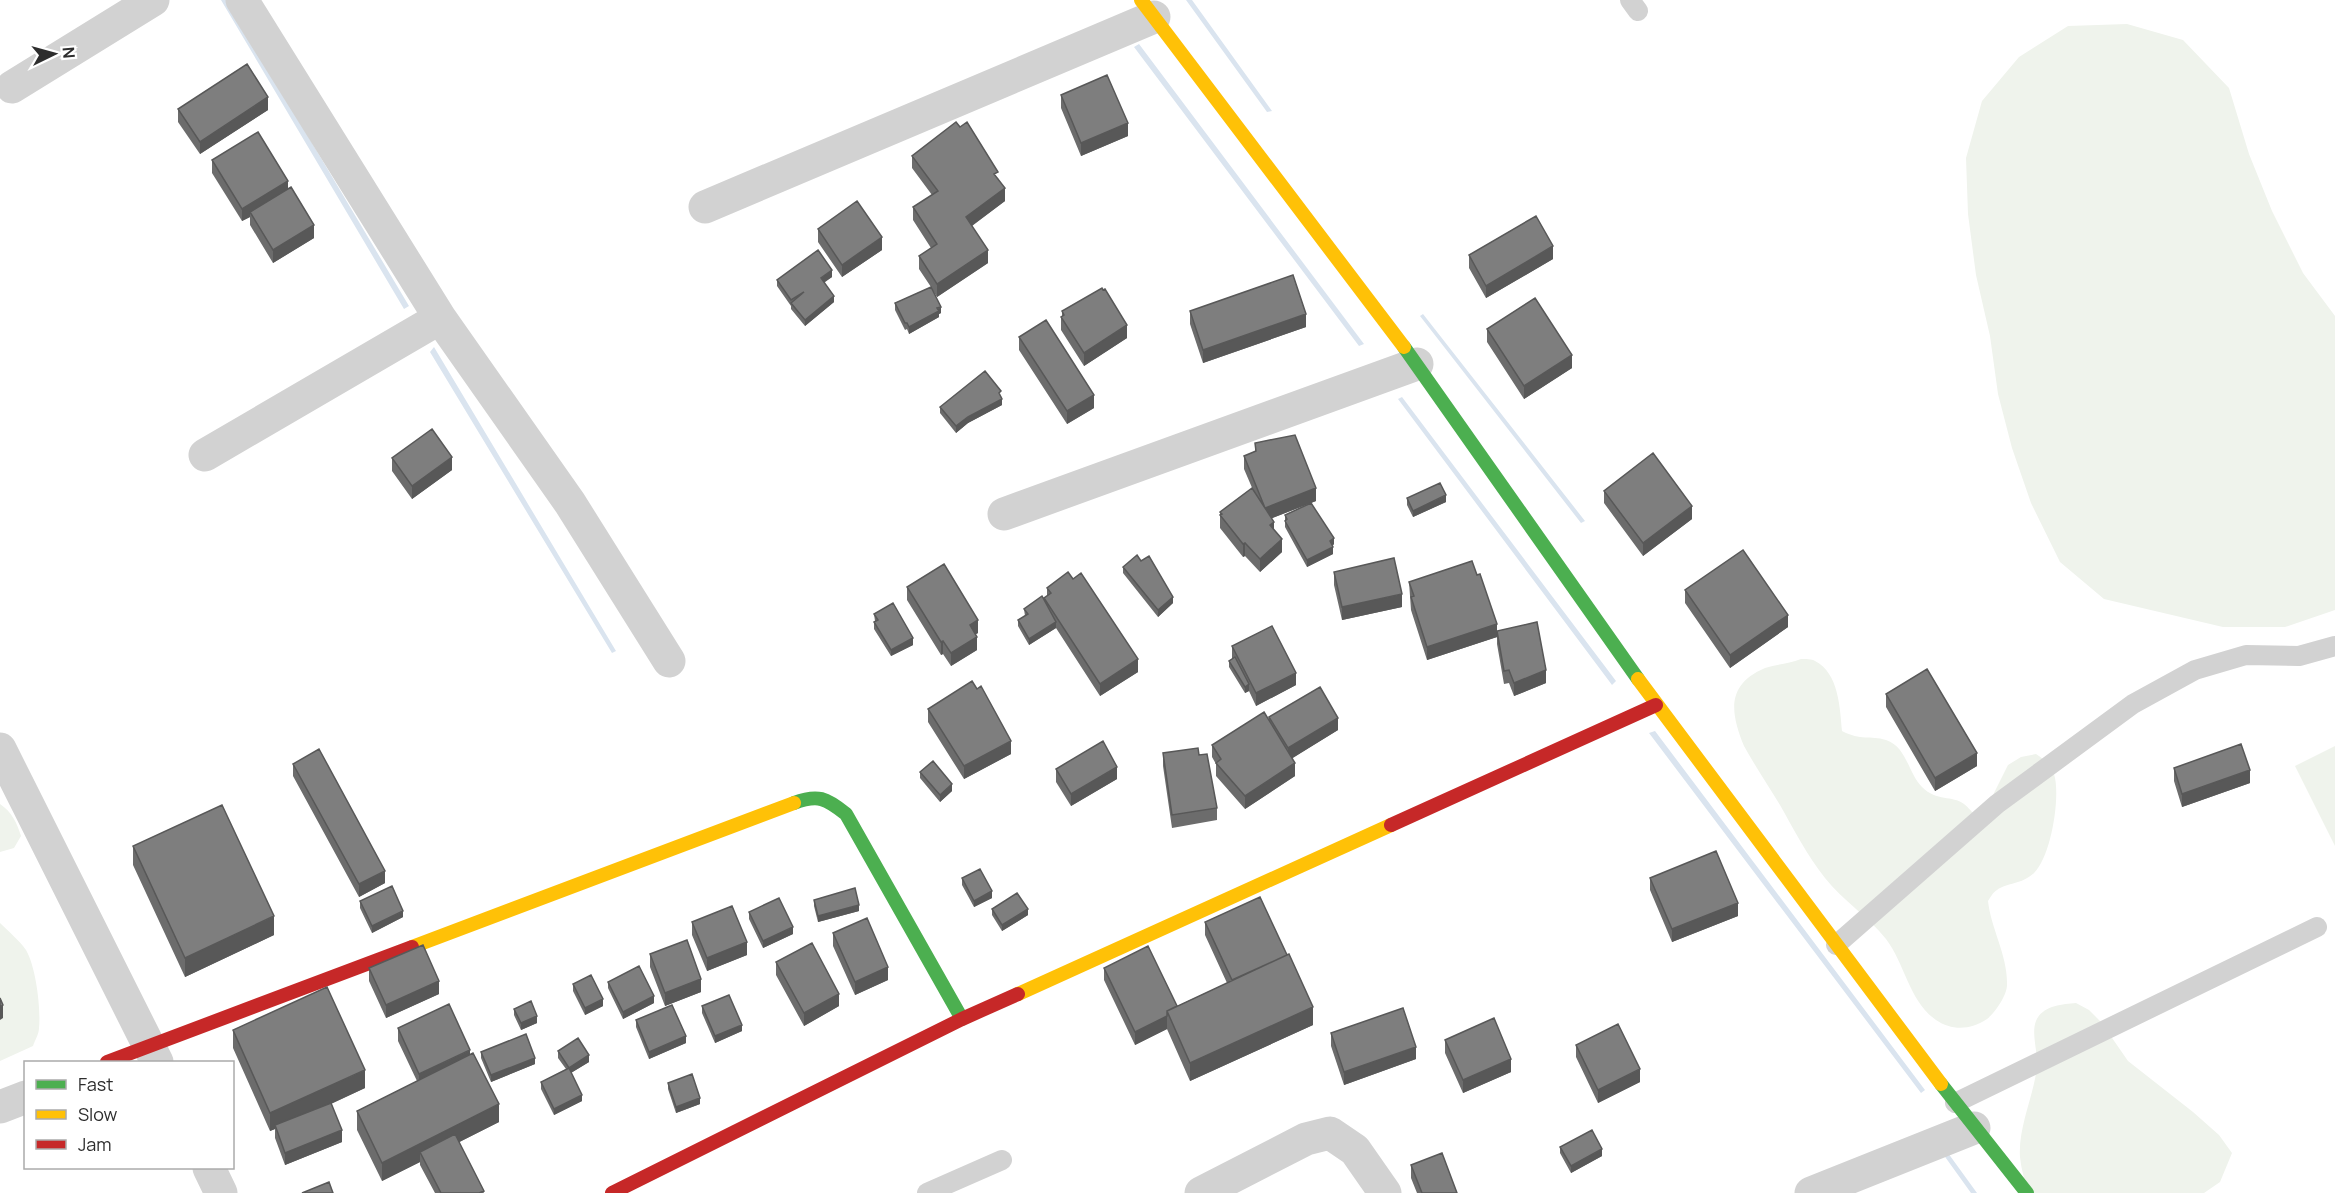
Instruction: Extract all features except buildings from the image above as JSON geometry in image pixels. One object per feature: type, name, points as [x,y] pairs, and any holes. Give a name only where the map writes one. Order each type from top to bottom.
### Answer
[{"type":"street","points":[[12,87],[153,0]]},
{"type":"street","points":[[242,0],[440,318],[570,503],[669,661]]},
{"type":"street","points":[[705,207],[1148,9],[1417,364],[1656,705],[1965,1115],[2027,1193]]},
{"type":"street","points":[[205,455],[440,318]]},
{"type":"street","points":[[1004,514],[1417,364]]},
{"type":"street","points":[[612,1193],[962,1019],[1656,705]]},
{"type":"street","points":[[0,749],[153,1054]]},
{"type":"street","points":[[114,1061],[153,1054],[810,797],[829,800],[846,814],[962,1019]]},
{"type":"street","points":[[0,1107],[24,1098]]},
{"type":"street","points":[[1811,1193],[1965,1115]]},
{"type":"street","points":[[1201,1193],[1306,1139],[1330,1133],[1355,1150],[1385,1193]]},
{"type":"street","points":[[210,1169],[221,1193]]},
{"type":"lane","points":[[1836,945],[1997,804],[2133,704],[2195,670],[2246,655],[2299,656],[2335,646]]},
{"type":"lane","points":[[1965,1115],[2317,927]]},
{"type":"lane","points":[[927,1193],[1002,1160]]},
{"type":"shaded area","points":[[221,0],[227,0],[409,306],[404,309]]},
{"type":"shaded area","points":[[1186,0],[1192,0],[1272,111],[1267,112]]},
{"type":"shaded area","points":[[2127,24],[2183,40],[2229,88],[2249,154],[2272,211],[2303,273],[2335,316],[2335,610],[2285,627],[2223,627],[2104,599],[2060,562],[2031,503],[2012,448],[1998,394],[1990,336],[1976,275],[1968,214],[1966,158],[1982,101],[2019,57],[2068,26]]},
{"type":"shaded area","points":[[1139,44],[1364,344],[1359,346],[1134,47]]},
{"type":"shaded area","points":[[1423,314],[1585,521],[1581,523],[1420,316]]},
{"type":"shaded area","points":[[434,347],[616,651],[612,653],[430,352]]},
{"type":"shaded area","points":[[1402,397],[1616,681],[1612,685],[1398,399]]},
{"type":"shaded area","points":[[1801,659],[1815,661],[1829,674],[1837,692],[1842,731],[1855,736],[1893,743],[1903,754],[1913,775],[1922,787],[1933,795],[1959,801],[1974,814],[1987,807],[2008,765],[2021,757],[2036,754],[2047,762],[2054,774],[2056,796],[2053,826],[2040,865],[2029,877],[2001,887],[1988,901],[2005,964],[2007,985],[2003,999],[1997,1008],[1981,1023],[1962,1028],[1948,1026],[1936,1020],[1919,1003],[1886,939],[1825,878],[1744,746],[1734,712],[1737,692],[1752,675],[1765,668]]},
{"type":"shaded area","points":[[1655,731],[1925,1090],[1921,1093],[1649,733]]},
{"type":"shaded area","points":[[2335,746],[2335,846],[2295,766]]},
{"type":"shaded area","points":[[0,804],[14,818],[21,836],[14,848],[0,852]]},
{"type":"shaded area","points":[[0,923],[30,957],[37,988],[39,1020],[33,1046],[0,1061]]},
{"type":"shaded area","points":[[2076,1003],[2089,1010],[2101,1022],[2128,1061],[2219,1135],[2232,1153],[2220,1182],[2204,1193],[2028,1193],[2021,1166],[2020,1146],[2037,1066],[2034,1037],[2036,1021],[2048,1009]]},
{"type":"shaded area","points":[[1948,1153],[1977,1193],[1971,1193],[1943,1154]]},
{"type":"traffic: fast","points":[[1404,347],[1638,679]]},
{"type":"traffic: fast","points":[[794,803],[809,799],[822,799],[846,814],[962,1019]]},
{"type":"traffic: fast","points":[[1941,1084],[2027,1193]]},
{"type":"traffic: slow","points":[[1141,0],[1404,347]]},
{"type":"traffic: slow","points":[[1638,679],[1941,1084]]},
{"type":"traffic: slow","points":[[412,947],[794,803]]},
{"type":"traffic: slow","points":[[1018,994],[1391,825]]},
{"type":"traffic: jam","points":[[1391,825],[1656,705]]},
{"type":"traffic: jam","points":[[110,1061],[412,947]]},
{"type":"traffic: jam","points":[[612,1193],[962,1019],[1018,994]]}]
